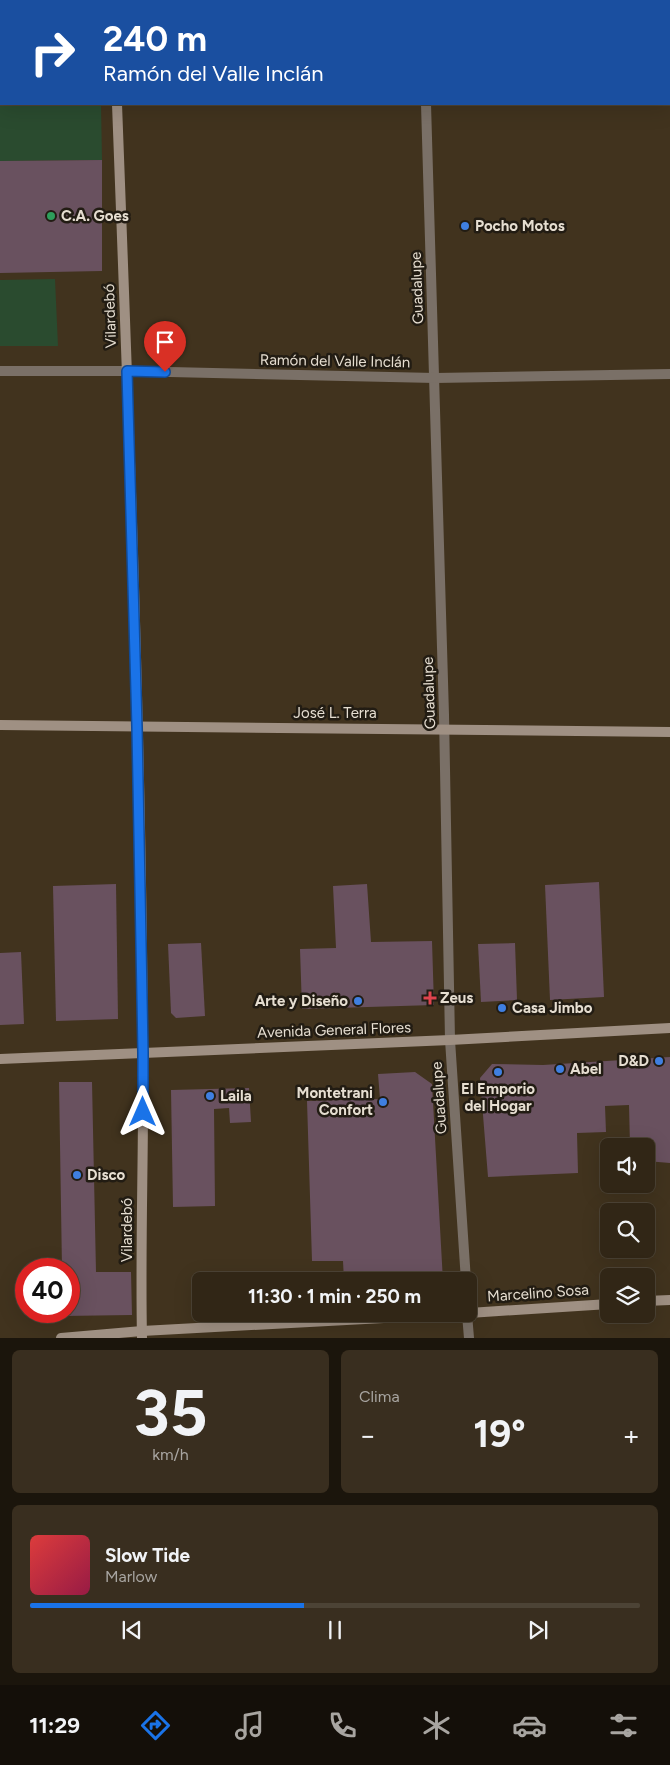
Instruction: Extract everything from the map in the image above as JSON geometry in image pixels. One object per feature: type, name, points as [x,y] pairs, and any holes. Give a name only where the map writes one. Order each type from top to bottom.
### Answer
[{"type":"street","name":"Vilardebó","points":[[117,105],[137,727],[143,1052],[142,1334]]},
{"type":"street","name":"Guadalupe","points":[[426,105],[445,729],[450,1040],[465,1272]]},
{"type":"street","name":"Ramón del Valle Inclán","points":[[0,372],[127,371],[435,378],[670,374]]},
{"type":"street","name":"José L. Terra","points":[[0,724],[670,732]]},
{"type":"street","name":"Avenida General Flores","points":[[0,1059],[450,1040],[670,1028]]},
{"type":"street","points":[[655,1301],[670,1300]]},
{"type":"street","name":"Marcelino Sosa","points":[[477,1312],[600,1305]]},
{"type":"street","points":[[61,1338],[332,1322]]},
{"type":"street","points":[[468,1322],[469,1338]]},
{"type":"green space","points":[[0,105],[101,105],[102,160],[0,161]]},
{"type":"green space","points":[[55,279],[58,346],[0,346],[0,280]]},
{"type":"building","name":"C.A. Goes","points":[[102,160],[102,271],[0,273],[0,161]]},
{"type":"building","points":[[599,882],[604,997],[550,1000],[545,885]]},
{"type":"building","points":[[116,884],[118,1019],[56,1021],[53,886]]},
{"type":"building","points":[[367,884],[371,942],[432,941],[434,1005],[302,1009],[300,949],[336,948],[333,886]]},
{"type":"building","points":[[201,943],[205,1016],[176,1018],[171,1013],[168,944]]},
{"type":"building","points":[[515,943],[517,1000],[481,1002],[478,944]]},
{"type":"building","points":[[21,952],[24,1024],[0,1025],[0,953]]},
{"type":"building","points":[[670,1057],[670,1163],[655,1162],[655,1138],[630,1138],[629,1105],[605,1106],[606,1132],[577,1133],[578,1173],[488,1177],[480,1078],[492,1064],[543,1065]]},
{"type":"building","points":[[415,1072],[432,1084],[442,1272],[344,1272],[343,1261],[312,1261],[307,1101],[380,1099],[378,1074]]},
{"type":"building","name":"Disco","points":[[59,1082],[92,1082],[96,1272],[131,1272],[132,1315],[80,1316],[80,1258],[62,1258]]},
{"type":"building","points":[[249,1088],[251,1122],[230,1123],[229,1108],[214,1109],[215,1206],[173,1207],[171,1090]]},
{"type":"place","name":"C.A. Goes","points":[[51,216]]},
{"type":"place","name":"Pocho Motos","points":[[465,226]]},
{"type":"place","name":"Zeus","points":[[430,998]]},
{"type":"place","name":"Arte y Diseño","points":[[358,1001]]},
{"type":"place","name":"Casa Jimbo","points":[[502,1008]]},
{"type":"place","name":"D&D","points":[[659,1061]]},
{"type":"place","name":"Abel","points":[[560,1069]]},
{"type":"place","name":"El Emporio del Hogar","points":[[498,1072]]},
{"type":"place","name":"Laila","points":[[210,1096]]},
{"type":"place","name":"Montetrani Confort","points":[[383,1102]]},
{"type":"place","name":"Disco","points":[[77,1175]]},
{"type":"route","points":[[143,1112],[137,727],[127,371],[165,372]]}]
